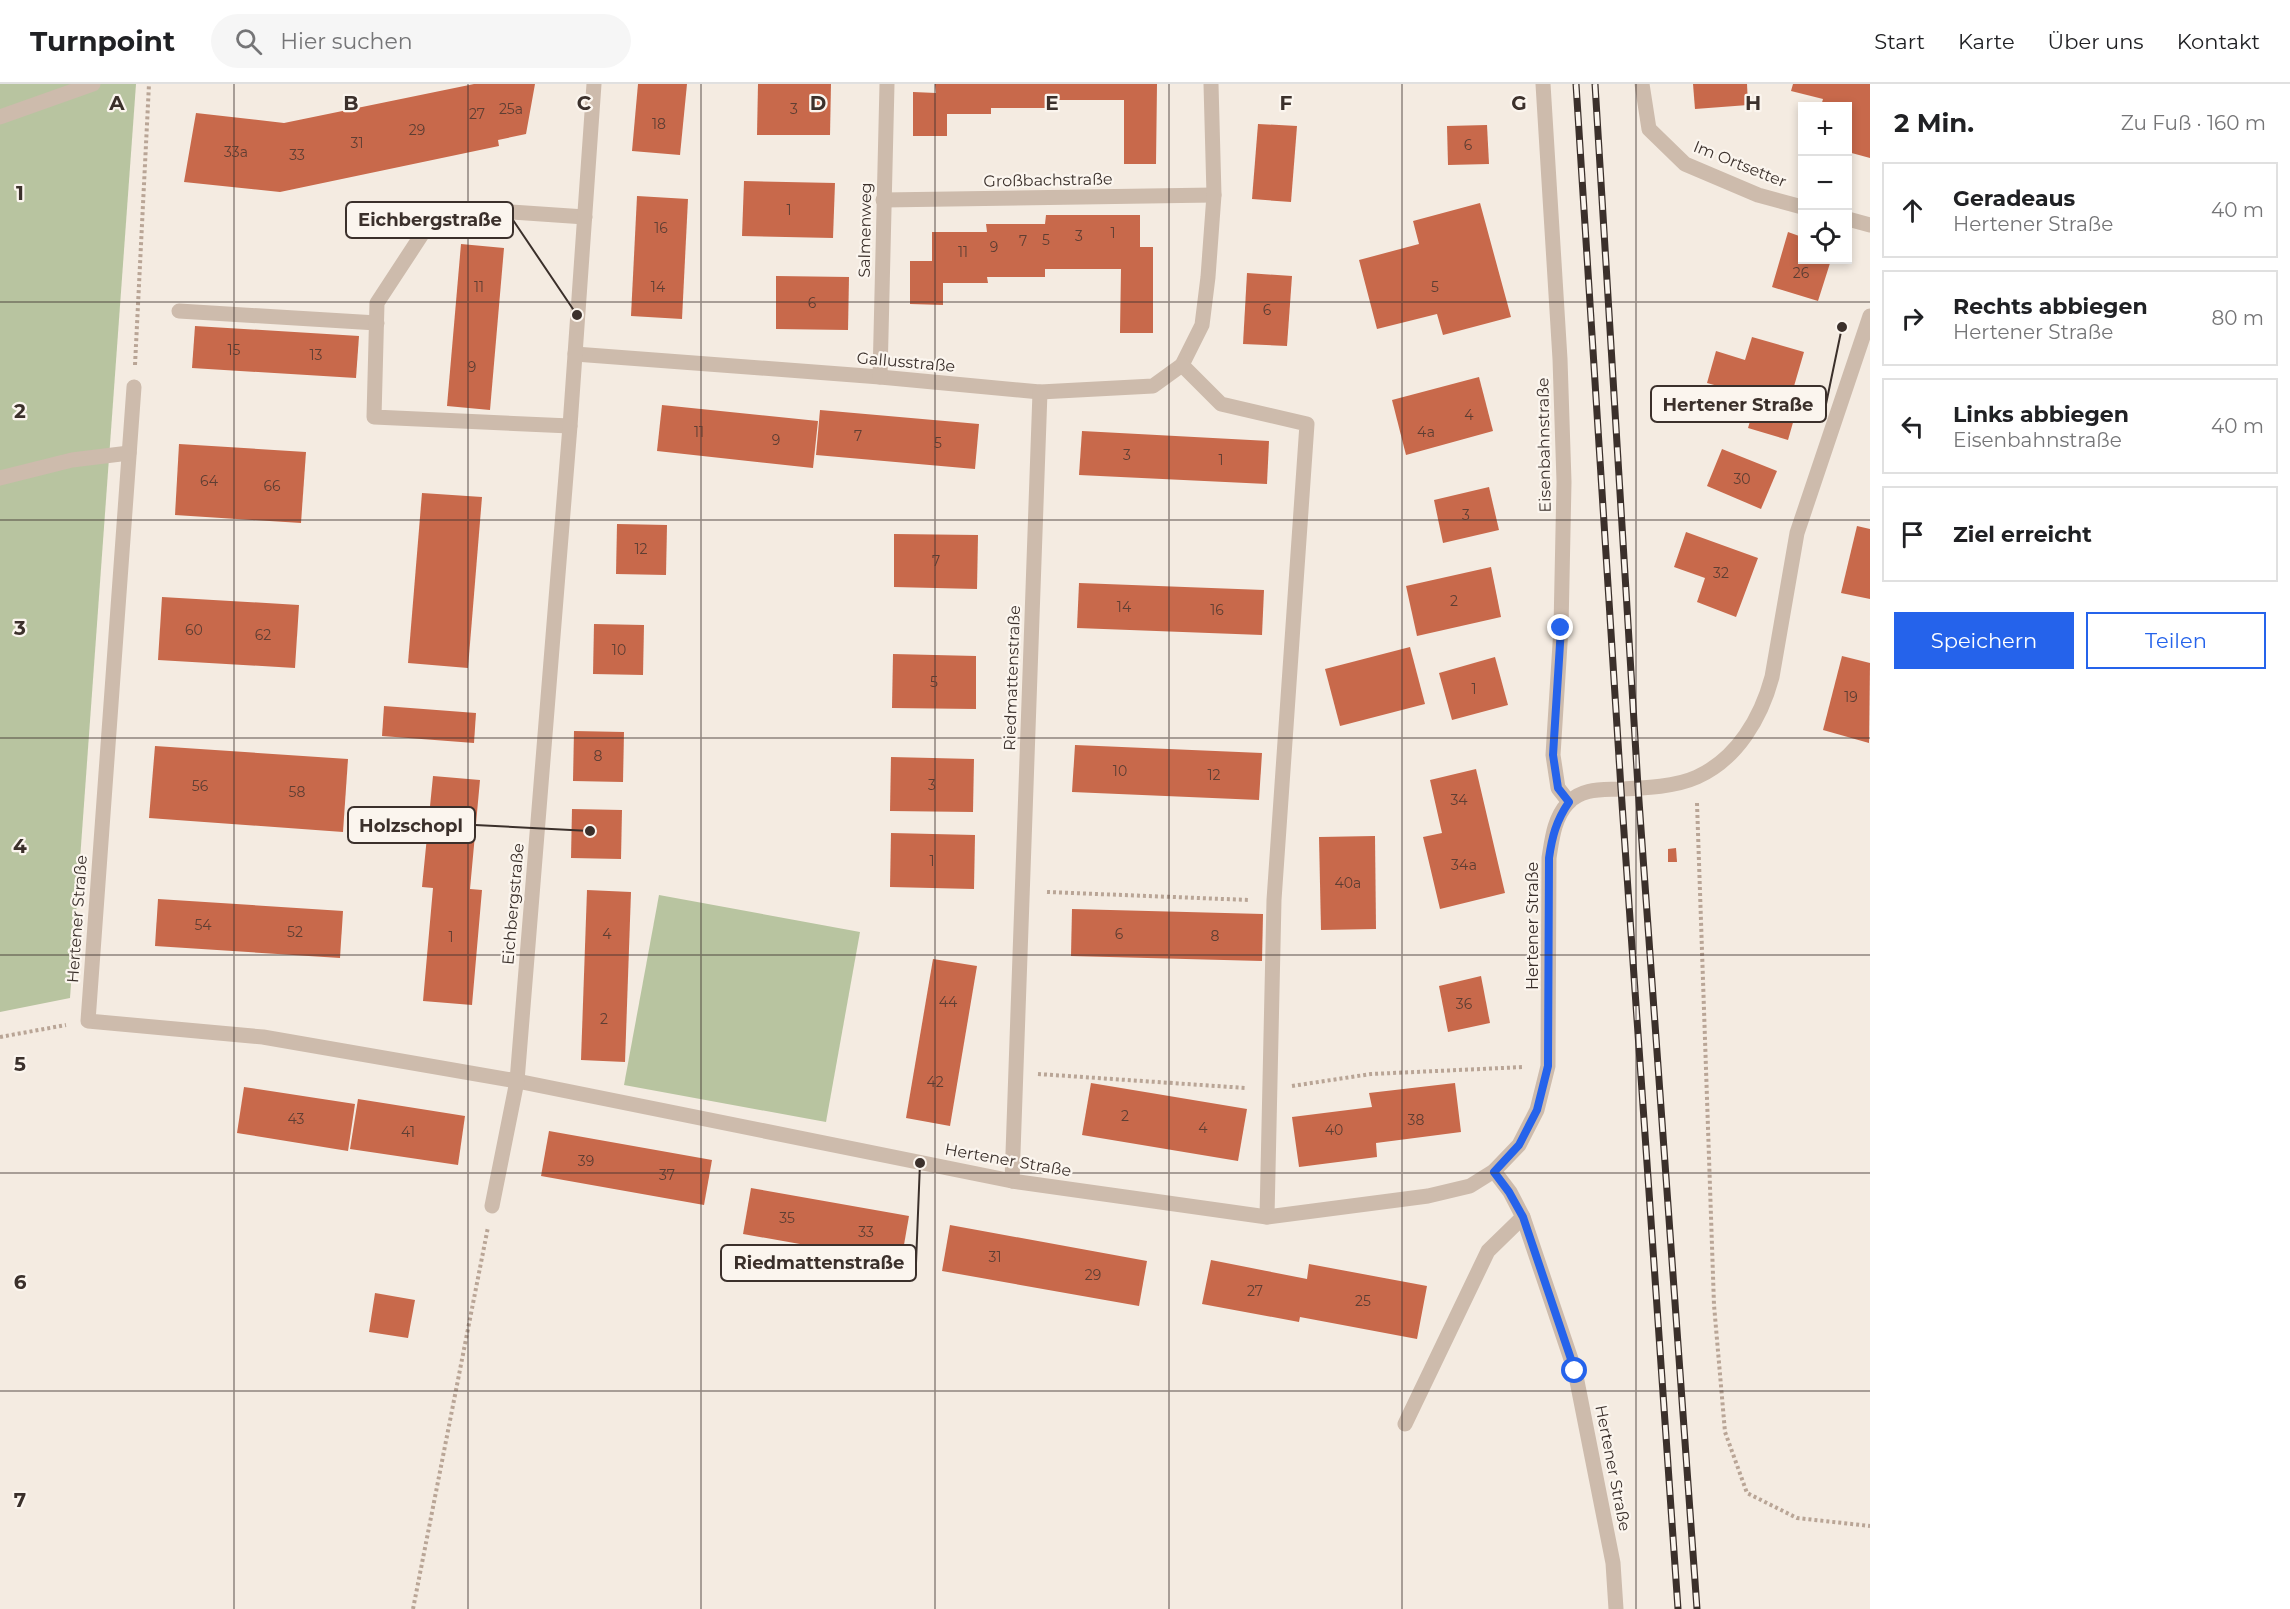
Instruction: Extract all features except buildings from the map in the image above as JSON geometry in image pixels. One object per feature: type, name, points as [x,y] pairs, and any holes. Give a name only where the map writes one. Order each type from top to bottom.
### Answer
[{"type":"street","points":[[0,117],[93,84]]},
{"type":"street","name":"Eichbergstraße","points":[[517,1081],[570,426],[594,84]]},
{"type":"street","name":"Salmenweg","points":[[880,377],[887,84]]},
{"type":"street","points":[[1211,84],[1214,195]]},
{"type":"street","name":"Eisenbahnstraße","points":[[1543,84],[1560,359],[1564,482],[1561,628],[1553,755],[1558,788],[1569,802]]},
{"type":"street","name":"Im Ortsetter","points":[[1642,84],[1649,129],[1684,164],[1758,195],[1798,206]]},
{"type":"street","name":"Großbachstraße","points":[[883,200],[1214,195]]},
{"type":"street","name":"Gallusstraße","points":[[575,354],[880,377],[1040,392],[1153,386],[1182,365],[1202,325],[1214,195]]},
{"type":"street","points":[[570,426],[374,417],[377,303],[432,219],[470,209],[585,217]]},
{"type":"street","points":[[1852,220],[1870,225]]},
{"type":"street","points":[[179,311],[377,323]]},
{"type":"street","points":[[1569,802],[1595,789],[1667,784],[1696,777],[1716,766],[1740,744],[1755,721],[1767,698],[1797,533],[1870,316]]},
{"type":"street","points":[[1182,365],[1221,404],[1307,424],[1274,900],[1267,1217]]},
{"type":"street","name":"Hertener Straße","points":[[134,387],[87,1021],[263,1037],[517,1081],[1012,1181],[1267,1217],[1428,1196],[1470,1186],[1494,1172],[1519,1145],[1537,1110],[1548,1066],[1549,858],[1553,833],[1569,802]]},
{"type":"street","name":"Riedmattenstraße","points":[[1012,1181],[1040,392]]},
{"type":"street","points":[[0,478],[72,460],[129,453]]},
{"type":"street","points":[[492,1206],[517,1081]]},
{"type":"street","name":"Hertener Straße","points":[[1494,1172],[1523,1217],[1575,1371],[1613,1563],[1616,1609]]},
{"type":"street","points":[[1405,1424],[1488,1251],[1523,1217]]},
{"type":"path","points":[[134,387],[149,84]]},
{"type":"path","points":[[1696,777],[1714,1305],[1725,1432],[1746,1493],[1797,1518],[1870,1526]]},
{"type":"path","points":[[1022,891],[1274,900]]},
{"type":"path","points":[[0,1037],[87,1021]]},
{"type":"path","points":[[413,1609],[492,1206]]},
{"type":"green space","points":[[0,84],[136,84],[70,998],[0,1012]]},
{"type":"green space","points":[[659,895],[860,932],[826,1122],[624,1085]]},
{"type":"railway","points":[[1576,84],[1621,789],[1678,1609]]},
{"type":"railway","points":[[1595,84],[1638,787],[1697,1609]]},
{"type":"place","name":"Eichbergstraße","points":[[577,315]]},
{"type":"place","name":"Hertener Straße","points":[[1842,327]]},
{"type":"place","name":"Holzschopl","points":[[590,831]]},
{"type":"place","name":"Riedmattenstraße","points":[[920,1163]]},
{"type":"route","points":[[1561,628],[1553,755],[1558,788],[1569,802],[1553,833],[1549,858],[1548,1066],[1537,1110],[1519,1145],[1494,1172],[1523,1217],[1575,1371]]}]
